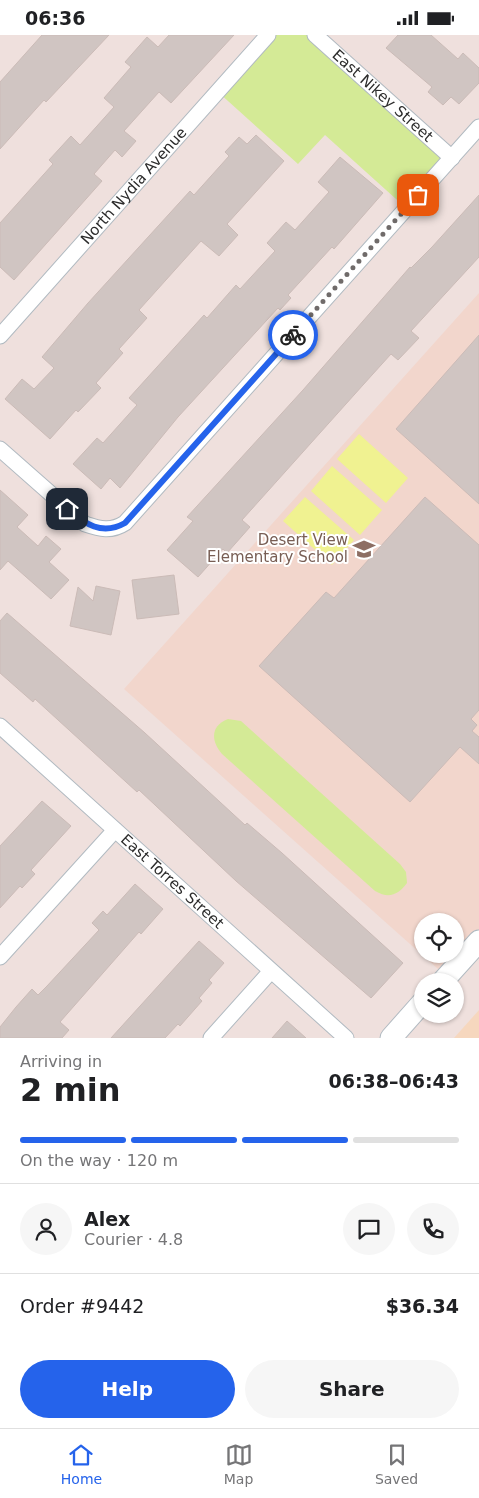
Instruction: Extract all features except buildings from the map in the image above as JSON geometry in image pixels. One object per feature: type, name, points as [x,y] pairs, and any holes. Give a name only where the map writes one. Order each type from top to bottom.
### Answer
[{"type":"main road","points":[[450,973],[479,941]]},
{"type":"main road","points":[[391,1038],[414,1012]]},
{"type":"street","name":"North Nydia Avenue","points":[[0,336],[268,35]]},
{"type":"street","name":"East Nikey Street","points":[[315,35],[452,157]]},
{"type":"street","points":[[0,449],[85,524],[100,529],[117,528],[125,523],[479,127]]},
{"type":"street","name":"East Torres Street","points":[[0,726],[346,1038]]},
{"type":"street","points":[[0,957],[114,830]]},
{"type":"street","points":[[211,1038],[271,971]]},
{"type":"shaded area","name":"Desert View Elementary School","points":[[479,293],[479,941],[464,958],[464,913],[414,913],[414,948],[124,689]]},
{"type":"shaded area","name":"Desert View Elementary School","points":[[431,963],[459,963],[451,973],[443,973]]},
{"type":"green space","points":[[268,35],[315,35],[452,158],[406,208],[325,135],[298,164],[218,92]]},
{"type":"green space","points":[[359,434],[408,478],[386,503],[337,459]]},
{"type":"green space","points":[[332,466],[382,510],[360,535],[311,491]]},
{"type":"green space","points":[[305,497],[354,540],[332,565],[283,521]]},
{"type":"green space","points":[[228,719],[241,721],[400,864],[406,872],[407,883],[404,887],[393,895],[385,895],[375,891],[222,754],[214,739],[214,734],[218,726]]},
{"type":"sand","points":[[479,1010],[479,1038],[454,1038]]},
{"type":"way so far","points":[[293,335],[418,195]]},
{"type":"place","name":"Desert View Elementary School","points":[[364,549]]},
{"type":"route","points":[[67,509],[85,524],[100,529],[117,528],[125,523],[293,335]]}]
